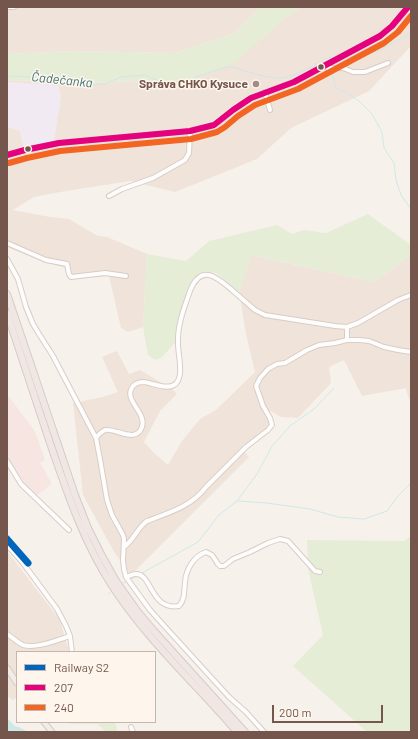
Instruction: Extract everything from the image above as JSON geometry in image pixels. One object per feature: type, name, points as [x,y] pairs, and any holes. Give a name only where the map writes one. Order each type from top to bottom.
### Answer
[{"type":"highway","points":[[7,294],[75,495],[88,528],[102,556],[116,581],[138,612],[245,732]]},
{"type":"highway","points":[[7,313],[69,497],[82,530],[96,559],[114,589],[133,616],[237,732]]},
{"type":"main road","points":[[7,668],[16,682]]},
{"type":"main road","points":[[45,723],[52,732]]},
{"type":"street","points":[[7,7],[14,7]]},
{"type":"street","points":[[7,155],[59,143],[190,131],[214,125],[244,102],[256,95],[294,82],[380,36],[386,32],[408,7]]},
{"type":"street","points":[[325,66],[328,68],[343,68],[353,72],[365,72],[388,63]]},
{"type":"street","points":[[265,92],[270,110]]},
{"type":"street","points":[[109,196],[122,189],[153,178],[184,160],[189,153],[190,131]]},
{"type":"street","points":[[7,243],[46,260],[67,264],[70,277],[105,273],[126,276]]},
{"type":"street","points":[[7,259],[18,280],[33,324],[53,356],[96,438],[107,500],[124,539],[123,560],[126,577],[150,610],[229,697],[246,712],[264,732]]},
{"type":"street","points":[[96,438],[105,430],[130,435],[137,433],[141,429],[142,418],[130,397],[130,391],[135,384],[144,382],[171,387],[179,380],[179,330],[184,307],[192,286],[200,277],[208,275],[217,277],[260,314],[335,326],[347,327],[358,323],[398,300],[411,295]]},
{"type":"street","points":[[347,327],[347,340]]},
{"type":"street","points":[[124,547],[135,536],[139,528],[144,523],[180,508],[194,500],[246,447],[268,430],[272,425],[256,386],[260,378],[268,369],[277,364],[285,363],[319,345],[347,340],[368,341],[384,347],[411,352]]},
{"type":"street","points":[[7,461],[21,484],[69,530]]},
{"type":"street","points":[[126,577],[135,574],[141,575],[146,579],[158,600],[168,606],[179,606],[184,600],[187,572],[195,560],[202,554],[206,552],[209,553],[220,566],[224,566],[232,559],[280,539],[288,541],[314,571],[320,572]]},
{"type":"street","points":[[7,545],[23,563],[57,609],[70,636],[72,651]]},
{"type":"street","points":[[7,634],[24,645],[41,646],[54,640],[70,636]]},
{"type":"street","points":[[131,727],[133,732]]},
{"type":"shaded area","points":[[7,7],[261,7],[235,33],[175,53],[73,51],[7,54]]},
{"type":"shaded area","points":[[301,7],[411,7],[411,46],[369,91],[291,128],[257,159],[175,192],[130,181],[34,197],[13,210],[69,219],[98,236],[107,237],[147,254],[143,327],[128,332],[121,328],[109,276],[68,278],[66,268],[44,262],[7,247],[7,80],[93,83],[135,81],[177,87]]},
{"type":"shaded area","points":[[7,82],[51,85],[59,87],[61,98],[54,141],[23,147],[20,131],[7,127]]},
{"type":"shaded area","points":[[251,255],[374,282],[411,255],[411,403],[406,388],[362,396],[344,360],[329,367],[331,383],[298,418],[281,417],[271,411],[266,414],[270,425],[243,450],[249,457],[131,575],[114,552],[83,495],[73,403],[103,397],[118,392],[102,357],[117,351],[129,374],[140,370],[172,389],[177,394],[160,411],[144,442],[168,465],[182,441],[200,419],[216,410],[255,372],[246,334],[239,292]]},
{"type":"shaded area","points":[[7,394],[34,430],[45,460],[40,463],[51,484],[39,494],[35,494],[28,488],[7,455]]},
{"type":"shaded area","points":[[7,551],[60,620],[69,651],[16,651],[16,698],[13,700],[7,696]]},
{"type":"green space","points":[[261,7],[301,7],[284,19],[237,61],[177,87],[135,81],[93,83],[7,80],[7,54],[73,51],[175,53],[235,33]]},
{"type":"green space","points":[[368,214],[411,245],[411,255],[374,282],[252,255],[239,292],[216,273],[201,273],[193,279],[176,342],[161,358],[155,360],[148,355],[143,327],[147,254],[186,261],[209,241],[277,225],[292,234],[304,230],[326,233]]},
{"type":"green space","points":[[411,536],[411,732],[367,732],[293,666],[323,635],[308,569],[307,540],[404,541]]},
{"type":"green space","points":[[68,723],[115,723],[117,728],[116,732],[105,732],[97,724]]},
{"type":"water","points":[[7,718],[15,726],[28,732],[9,732],[7,730]]},
{"type":"waterway","name":"Čadečanka","points":[[340,60],[342,61],[381,50],[411,33]]},
{"type":"waterway","name":"Čadečanka","points":[[7,76],[33,77],[71,84],[88,85],[105,84],[121,77],[145,75],[158,81],[175,83],[186,81],[227,67],[232,67],[260,75],[284,78],[297,74],[330,57],[335,58]]},
{"type":"waterway","points":[[332,73],[336,88],[359,101],[372,114],[382,132],[384,148],[394,163],[396,180],[401,195],[411,209]]},
{"type":"waterway","points":[[142,573],[198,542],[219,515],[237,501],[257,474],[272,446],[290,426],[314,409],[334,388]]},
{"type":"waterway","points":[[238,501],[267,503],[310,509],[338,517],[364,519],[387,511],[398,496],[411,483]]},
{"type":"waterway","points":[[131,579],[137,576]]},
{"type":"rail line","name":"S2","points":[[7,539],[28,563]]},
{"type":"transit line","name":"207","points":[[7,155],[59,143],[190,131],[214,125],[251,98],[294,82],[380,36],[392,26],[408,7]]},
{"type":"transit line","name":"240","points":[[9,163],[60,151],[191,139],[217,132],[255,105],[298,89],[384,43],[398,32],[411,16]]},
{"type":"place","name":"Správa CHKO Kysuce","points":[[256,84]]}]
